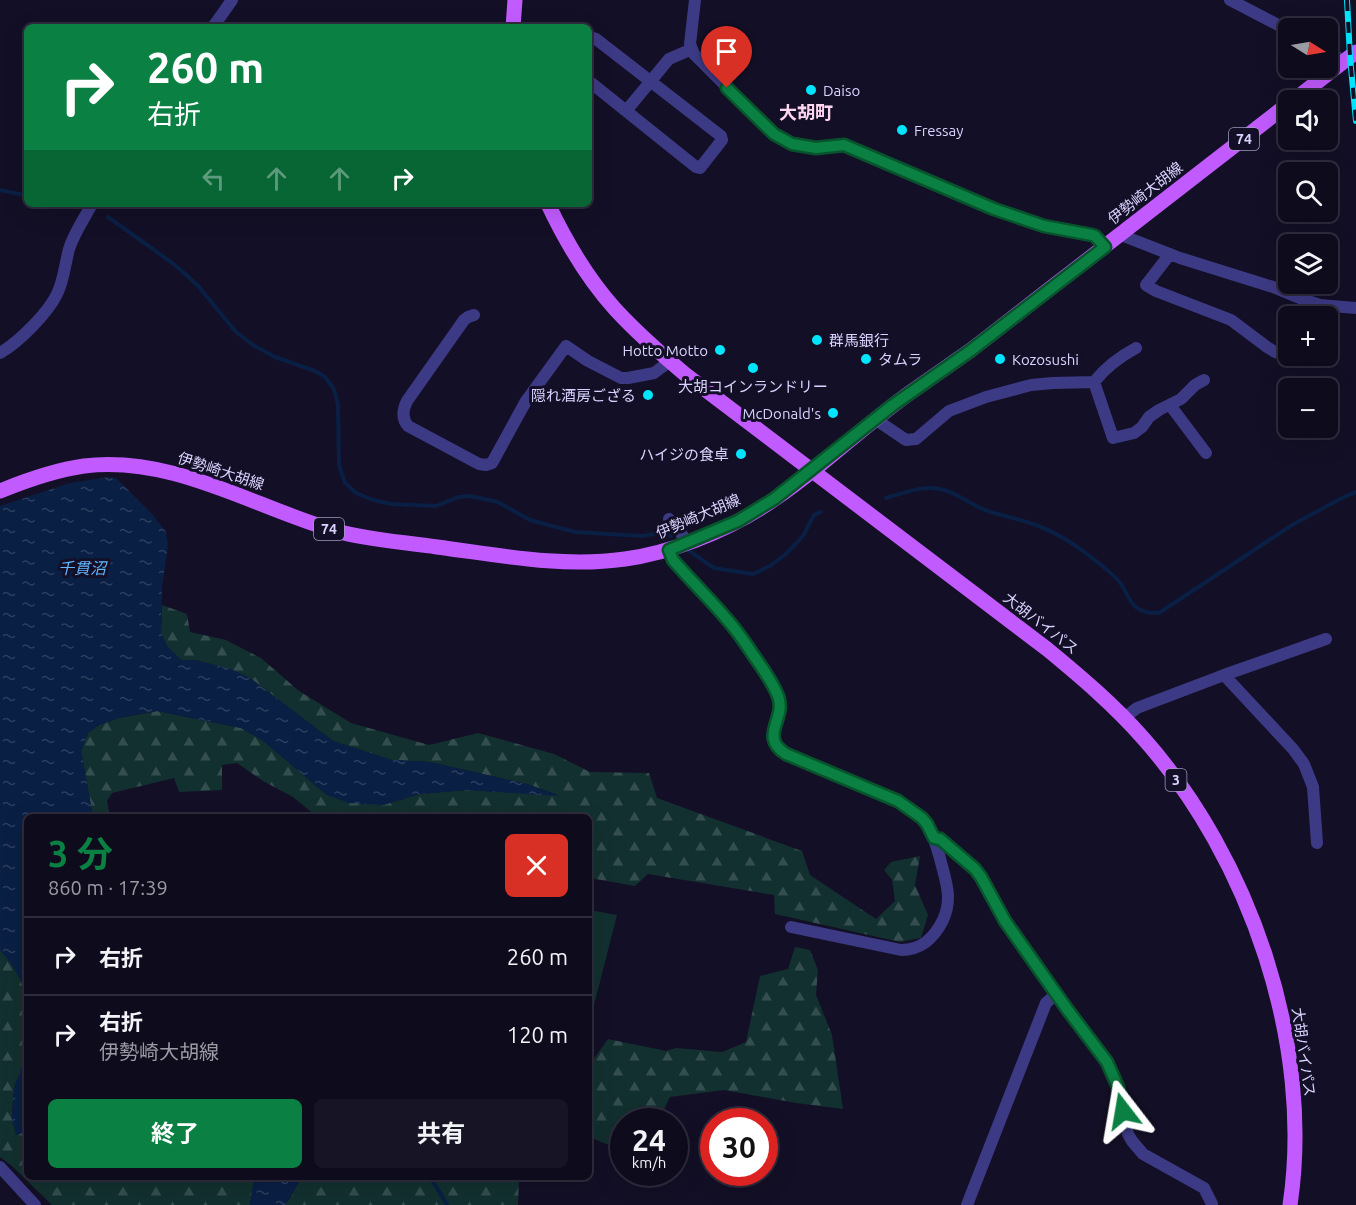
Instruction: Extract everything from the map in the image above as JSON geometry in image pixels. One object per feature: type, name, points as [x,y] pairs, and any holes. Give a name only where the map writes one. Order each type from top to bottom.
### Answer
[{"type":"main road","points":[[513,24],[515,0]]},
{"type":"main road","points":[[1307,90],[1350,57]]},
{"type":"main road","name":"伊勢崎大胡線","points":[[0,491],[70,468],[111,465],[140,467],[170,472],[347,534],[563,562],[626,559],[669,550],[738,521],[763,507],[909,393],[970,351],[1278,112]]},
{"type":"main road","name":"大胡バイパス","points":[[550,207],[580,263],[605,298],[643,338],[812,471],[1047,649],[1088,683],[1159,757],[1203,820],[1228,863],[1258,933],[1274,986],[1290,1065],[1294,1125],[1294,1163],[1290,1205]]},
{"type":"street","points":[[215,24],[232,0]]},
{"type":"street","points":[[695,0],[690,39],[696,58],[774,134],[792,144],[816,148],[844,145],[994,209],[1044,226],[1095,236],[1105,247]]},
{"type":"street","points":[[1230,0],[1278,25]]},
{"type":"street","points":[[592,38],[721,136],[722,140],[700,168],[696,167],[592,84]]},
{"type":"street","points":[[626,111],[669,59],[692,49]]},
{"type":"street","points":[[0,353],[37,321],[53,301],[62,282],[73,237],[90,207]]},
{"type":"street","points":[[1121,235],[1170,254],[1273,287],[1302,299],[1311,306]]},
{"type":"street","points":[[1170,254],[1146,285],[1231,320],[1278,352]]},
{"type":"street","points":[[1338,309],[1356,308]]},
{"type":"street","points":[[474,315],[464,320],[407,401],[403,413],[404,421],[408,426],[479,464],[492,463],[526,401],[566,346],[588,361],[621,378],[654,373],[670,361]]},
{"type":"street","points":[[875,419],[906,440],[916,439],[949,411],[986,397],[1031,385],[1094,382],[1121,356],[1136,348]]},
{"type":"street","points":[[1094,382],[1113,438],[1134,433],[1143,428],[1149,417],[1181,399],[1195,385],[1204,380]]},
{"type":"street","points":[[1170,405],[1206,453]]},
{"type":"street","points":[[669,519],[676,525],[687,543]]},
{"type":"street","points":[[669,550],[673,560],[734,628],[769,678],[779,700],[779,711],[774,730],[777,748],[786,754],[898,801],[922,818],[934,838],[948,888],[948,903],[938,929],[924,945],[911,950],[901,950],[791,927]]},
{"type":"street","points":[[1124,718],[1137,708],[1326,639]]},
{"type":"street","points":[[1224,675],[1293,749],[1304,764],[1313,787],[1317,843]]},
{"type":"street","points":[[934,838],[940,839],[975,869],[1005,921],[1107,1062],[1118,1087],[1128,1134],[1132,1141],[1143,1154],[1204,1188],[1212,1205]]},
{"type":"street","points":[[968,1205],[1046,1003],[1056,994]]},
{"type":"street","points":[[0,1167],[35,1205]]},
{"type":"green space","points":[[162,605],[187,614],[190,632],[226,640],[261,658],[299,691],[351,723],[429,745],[478,733],[554,754],[590,772],[649,773],[657,798],[802,851],[810,875],[876,919],[895,901],[892,880],[884,870],[891,862],[920,856],[915,885],[928,915],[921,938],[900,942],[775,914],[774,895],[648,874],[635,886],[592,878],[592,814],[314,814],[293,797],[263,781],[237,763],[222,765],[222,790],[179,792],[174,778],[112,793],[107,801],[109,814],[92,814],[81,751],[88,733],[99,725],[119,718],[157,711],[241,728],[262,740],[327,795],[383,805],[420,794],[466,790],[558,795],[527,784],[430,762],[392,760],[333,741],[250,678],[230,669],[195,660],[181,660],[166,645],[161,632]]},
{"type":"green space","points":[[592,910],[617,915],[592,1013]]},
{"type":"green space","points":[[795,947],[810,950],[818,970],[816,995],[832,1035],[843,1109],[724,1090],[670,1097],[665,1108],[610,1108],[610,1145],[592,1138],[592,1061],[608,1039],[666,1051],[676,1048],[722,1052],[746,1042],[760,976],[788,969]]},
{"type":"green space","points":[[0,950],[11,961],[24,989],[24,1061],[15,1084],[12,1117],[16,1135],[24,1132],[24,1178],[0,1157]]},
{"type":"green space","points":[[26,1180],[254,1180],[250,1205],[52,1205]]},
{"type":"green space","points":[[299,1180],[519,1180],[518,1205],[285,1205]]},
{"type":"water","name":"千貫沼","points":[[116,478],[152,514],[166,532],[168,546],[162,587],[161,632],[166,645],[181,660],[195,660],[230,669],[250,678],[333,741],[392,760],[430,762],[527,784],[560,796],[466,790],[420,794],[383,805],[349,803],[327,795],[262,740],[241,728],[157,711],[119,718],[99,725],[88,733],[81,751],[92,814],[24,814],[24,990],[16,972],[0,950],[0,506],[70,483]]},
{"type":"water","points":[[24,1061],[24,1132],[16,1135],[12,1117],[13,1099],[15,1084]]},
{"type":"water","points":[[254,1180],[301,1180],[285,1205],[250,1205]]},
{"type":"waterway","points":[[0,190],[24,195]]},
{"type":"waterway","points":[[108,217],[182,271],[199,287],[236,332],[253,345],[275,357],[315,371],[325,377],[334,389],[338,405],[339,465],[345,483],[356,493],[391,504],[436,506],[459,497],[470,496],[498,502],[530,520],[575,532],[642,536],[665,532],[671,536]]},
{"type":"waterway","points":[[886,498],[915,490],[937,488],[955,494],[985,510],[1044,528],[1076,546],[1114,576],[1140,610],[1159,613],[1292,525],[1356,492]]},
{"type":"waterway","points":[[688,550],[714,568],[753,574],[770,566],[786,554],[803,536],[814,515],[821,512]]},
{"type":"waterway","points":[[432,1180],[447,1205]]},
{"type":"railway","points":[[1347,0],[1356,121]]},
{"type":"place","name":"Daiso","points":[[811,90]]},
{"type":"place","name":"Fressay","points":[[902,130]]},
{"type":"place","name":"群馬銀行","points":[[817,340]]},
{"type":"place","name":"Hotto Motto","points":[[720,350]]},
{"type":"place","name":"タムラ","points":[[866,359]]},
{"type":"place","name":"Kozosushi","points":[[1000,359]]},
{"type":"place","name":"大胡コインランドリー","points":[[753,368]]},
{"type":"place","name":"隠れ酒房ござる","points":[[648,395]]},
{"type":"place","name":"McDonald's","points":[[833,413]]},
{"type":"place","name":"ハイジの食卓","points":[[741,454]]},
{"type":"district","name":"大胡町","points":[[806,112]]},
{"type":"route","points":[[727,88],[774,134],[792,144],[816,148],[844,145],[994,209],[1044,226],[1095,236],[1105,247],[970,351],[893,405],[763,507],[738,521],[669,550],[673,560],[734,628],[769,678],[779,700],[779,711],[774,730],[777,748],[786,754],[898,801],[922,818],[934,838],[940,839],[975,869],[1005,921],[1107,1062],[1118,1087],[1123,1111]]}]
